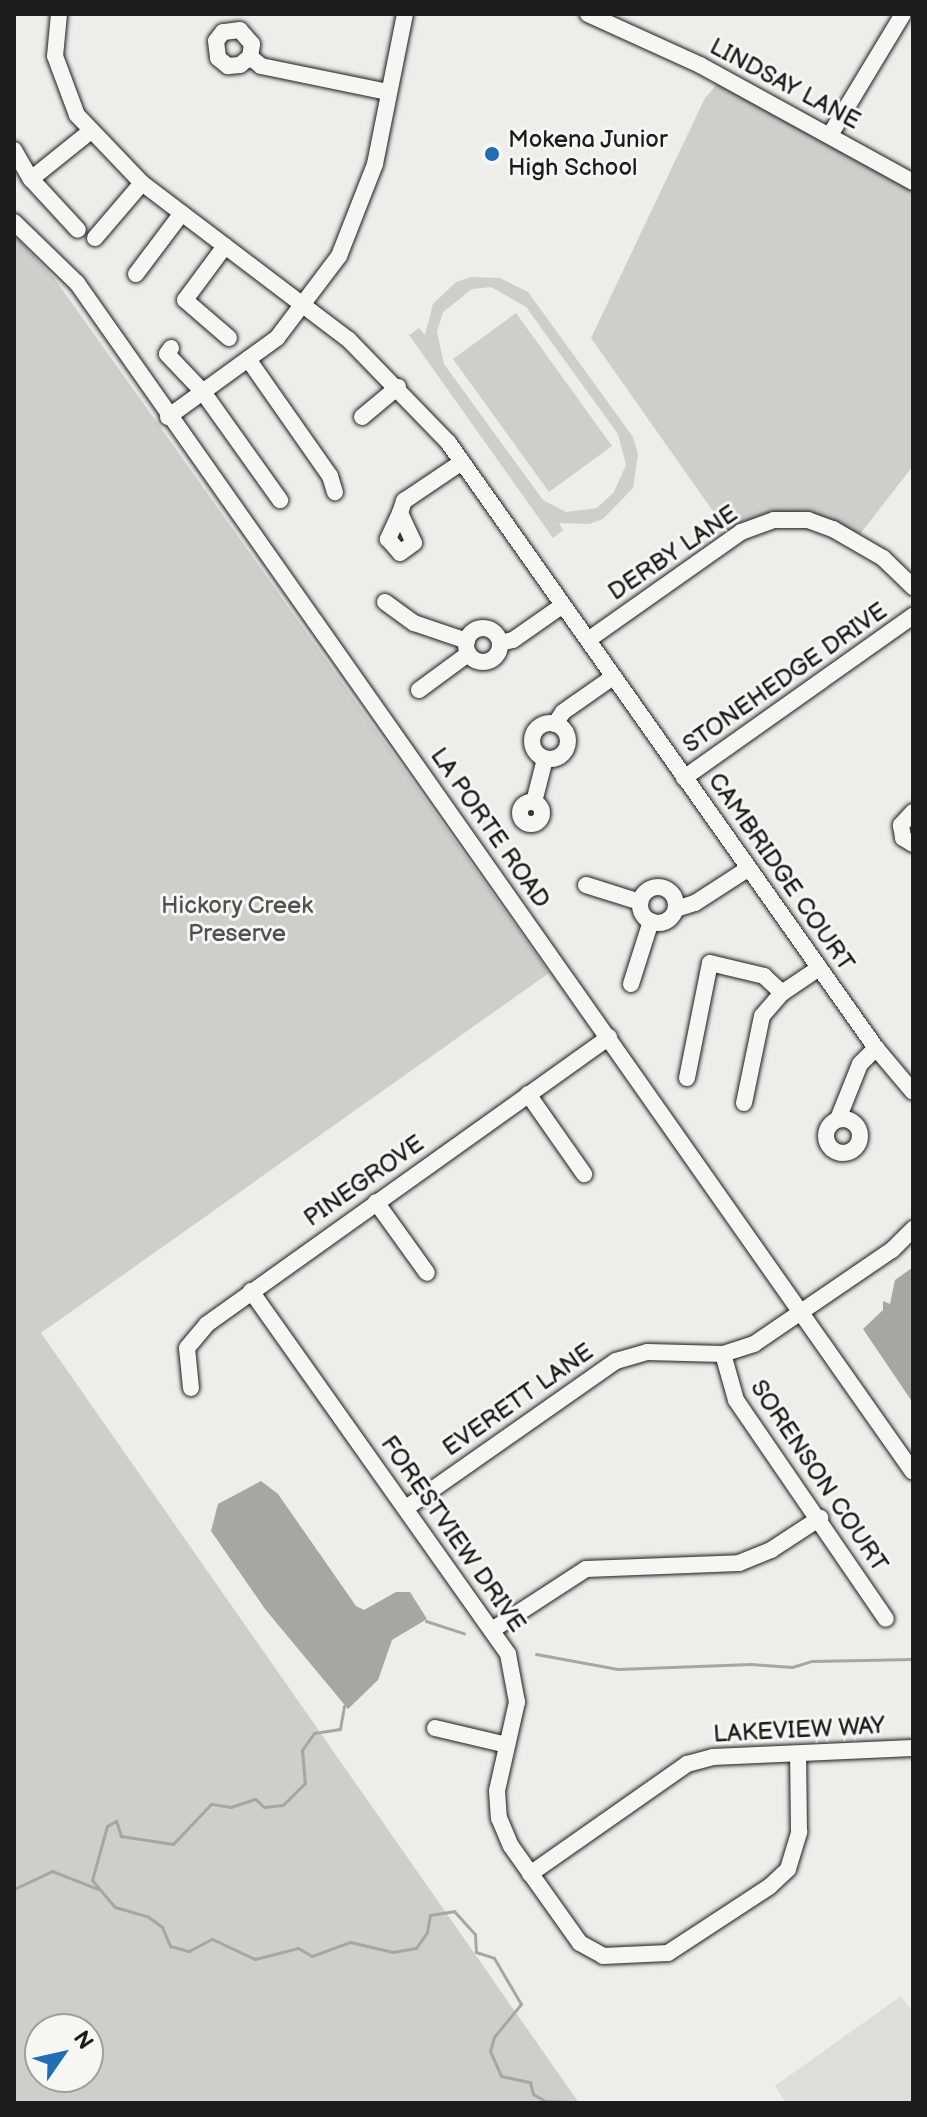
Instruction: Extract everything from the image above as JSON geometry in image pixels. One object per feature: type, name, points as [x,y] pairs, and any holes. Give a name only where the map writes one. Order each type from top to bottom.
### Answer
[{"type":"street","points":[[31,179],[91,131],[63,86],[55,56],[59,14]]},
{"type":"street","points":[[168,417],[277,338],[339,256],[365,200],[405,14]]},
{"type":"street","name":"LINDSAY LANE","points":[[588,14],[830,135],[913,182]]},
{"type":"street","points":[[830,135],[903,14]]},
{"type":"street","points":[[250,57],[261,66],[388,92]]},
{"type":"street","name":"CAMBRIDGE COURT","points":[[91,131],[142,183],[304,305],[398,387],[462,462],[876,1048],[913,1092]]},
{"type":"street","points":[[14,150],[31,179],[78,230]]},
{"type":"street","points":[[95,238],[142,183]]},
{"type":"street","points":[[136,274],[182,213]]},
{"type":"street","name":"LA PORTE ROAD","points":[[14,222],[77,283],[168,417],[609,1037],[913,1472]]},
{"type":"street","points":[[225,246],[185,300],[229,338]]},
{"type":"street","points":[[171,348],[167,354],[203,392],[280,500]]},
{"type":"street","points":[[248,359],[330,476],[335,492]]},
{"type":"street","points":[[362,417],[398,387]]},
{"type":"street","points":[[400,513],[404,501],[462,462]]},
{"type":"street","name":"DERBY LANE","points":[[588,640],[741,532],[774,520],[808,520],[833,529],[883,558],[913,587]]},
{"type":"street","points":[[385,602],[414,623],[468,647],[479,662],[492,660],[500,643]]},
{"type":"street","points":[[500,643],[513,640],[563,605]]},
{"type":"street","name":"STONEHEDGE DRIVE","points":[[684,778],[913,616]]},
{"type":"street","points":[[419,690],[468,647],[474,631],[487,629],[500,643]]},
{"type":"street","points":[[555,724],[565,733],[567,746],[558,757],[545,759],[534,750],[533,736],[541,726],[555,724],[563,712],[613,677]]},
{"type":"street","points":[[534,802],[545,759]]},
{"type":"street","points":[[913,812],[901,825],[903,838],[913,844]]},
{"type":"street","points":[[651,921],[668,920],[676,909],[695,903],[749,868]]},
{"type":"street","points":[[586,885],[640,902],[651,921],[631,984]]},
{"type":"street","points":[[640,902],[648,889],[662,887],[674,895],[676,909]]},
{"type":"street","points":[[687,1078],[710,963],[764,976],[782,993]]},
{"type":"street","points":[[744,1103],[762,1016],[782,993],[819,968]]},
{"type":"street","name":"PINEGROVE","points":[[191,1388],[187,1348],[193,1338],[251,1291],[609,1037]]},
{"type":"street","points":[[838,1119],[860,1064],[876,1048]]},
{"type":"street","points":[[528,1094],[584,1174]]},
{"type":"street","points":[[376,1202],[427,1273]]},
{"type":"street","name":"EVERETT LANE","points":[[406,1508],[616,1361],[647,1352],[723,1354],[754,1344],[892,1250],[913,1229]]},
{"type":"street","name":"FORESTVIEW DRIVE","points":[[251,1291],[492,1630],[516,1680],[497,1806],[507,1838],[580,1943],[603,1956],[656,1957],[677,1950],[788,1869],[799,1832],[798,1754]]},
{"type":"street","name":"SORENSON COURT","points":[[723,1354],[736,1400],[820,1518],[886,1619]]},
{"type":"street","points":[[492,1630],[586,1569],[739,1563],[771,1550],[820,1518]]},
{"type":"street","points":[[435,1728],[507,1745]]},
{"type":"street","name":"LAKEVIEW WAY","points":[[530,1874],[687,1764],[713,1757],[913,1748]]},
{"type":"shaded area","points":[[912,1268],[913,1403],[863,1329],[883,1310],[883,1301],[890,1304],[895,1280]]},
{"type":"shaded area","points":[[261,1481],[278,1494],[356,1606],[364,1610],[396,1592],[410,1592],[427,1619],[392,1640],[378,1680],[348,1709],[265,1609],[211,1531],[218,1504]]},
{"type":"shaded area","points":[[901,1996],[913,2013],[913,2103],[786,2103],[775,2086]]},
{"type":"green space","points":[[718,83],[913,189],[913,466],[860,534],[805,511],[765,514],[727,531],[591,338],[705,98]]},
{"type":"green space","name":"Hickory Creek Preserve","points":[[14,235],[54,278],[549,973],[41,1333],[579,2103],[14,2103]]},
{"type":"green space","points":[[472,277],[500,278],[528,292],[633,437],[638,454],[633,488],[603,519],[589,524],[559,523],[563,530],[553,538],[409,335],[419,328],[425,335],[433,304],[456,282]],"holes":[[[491,287],[526,307],[618,434],[626,465],[614,492],[597,508],[566,512],[543,500],[444,364],[437,332],[443,312],[472,289]]]},
{"type":"green space","points":[[516,313],[612,446],[549,492],[453,359]]},
{"type":"waterway","points":[[426,1621],[464,1633]]},
{"type":"waterway","points":[[536,1654],[618,1669],[751,1664],[792,1667],[812,1661],[913,1659]]},
{"type":"waterway","points":[[344,1706],[340,1729],[314,1733],[302,1750],[305,1783],[283,1805],[264,1807],[255,1799],[231,1807],[211,1804],[173,1844],[121,1836],[116,1821],[107,1826],[92,1880],[115,1907],[147,1916],[162,1927],[170,1946],[189,1951],[212,1939],[255,1959],[298,1948],[312,1956],[350,1942],[393,1952],[416,1948],[427,1932],[430,1915],[454,1911],[475,1934],[476,1952],[494,1958],[521,2004],[494,2037],[490,2051],[501,2076],[530,2082],[533,2094],[545,2101],[598,2103]]},
{"type":"waterway","points":[[14,1889],[52,1871],[98,1889]]},
{"type":"place","name":"Mokena Junior High School","points":[[492,154]]}]
